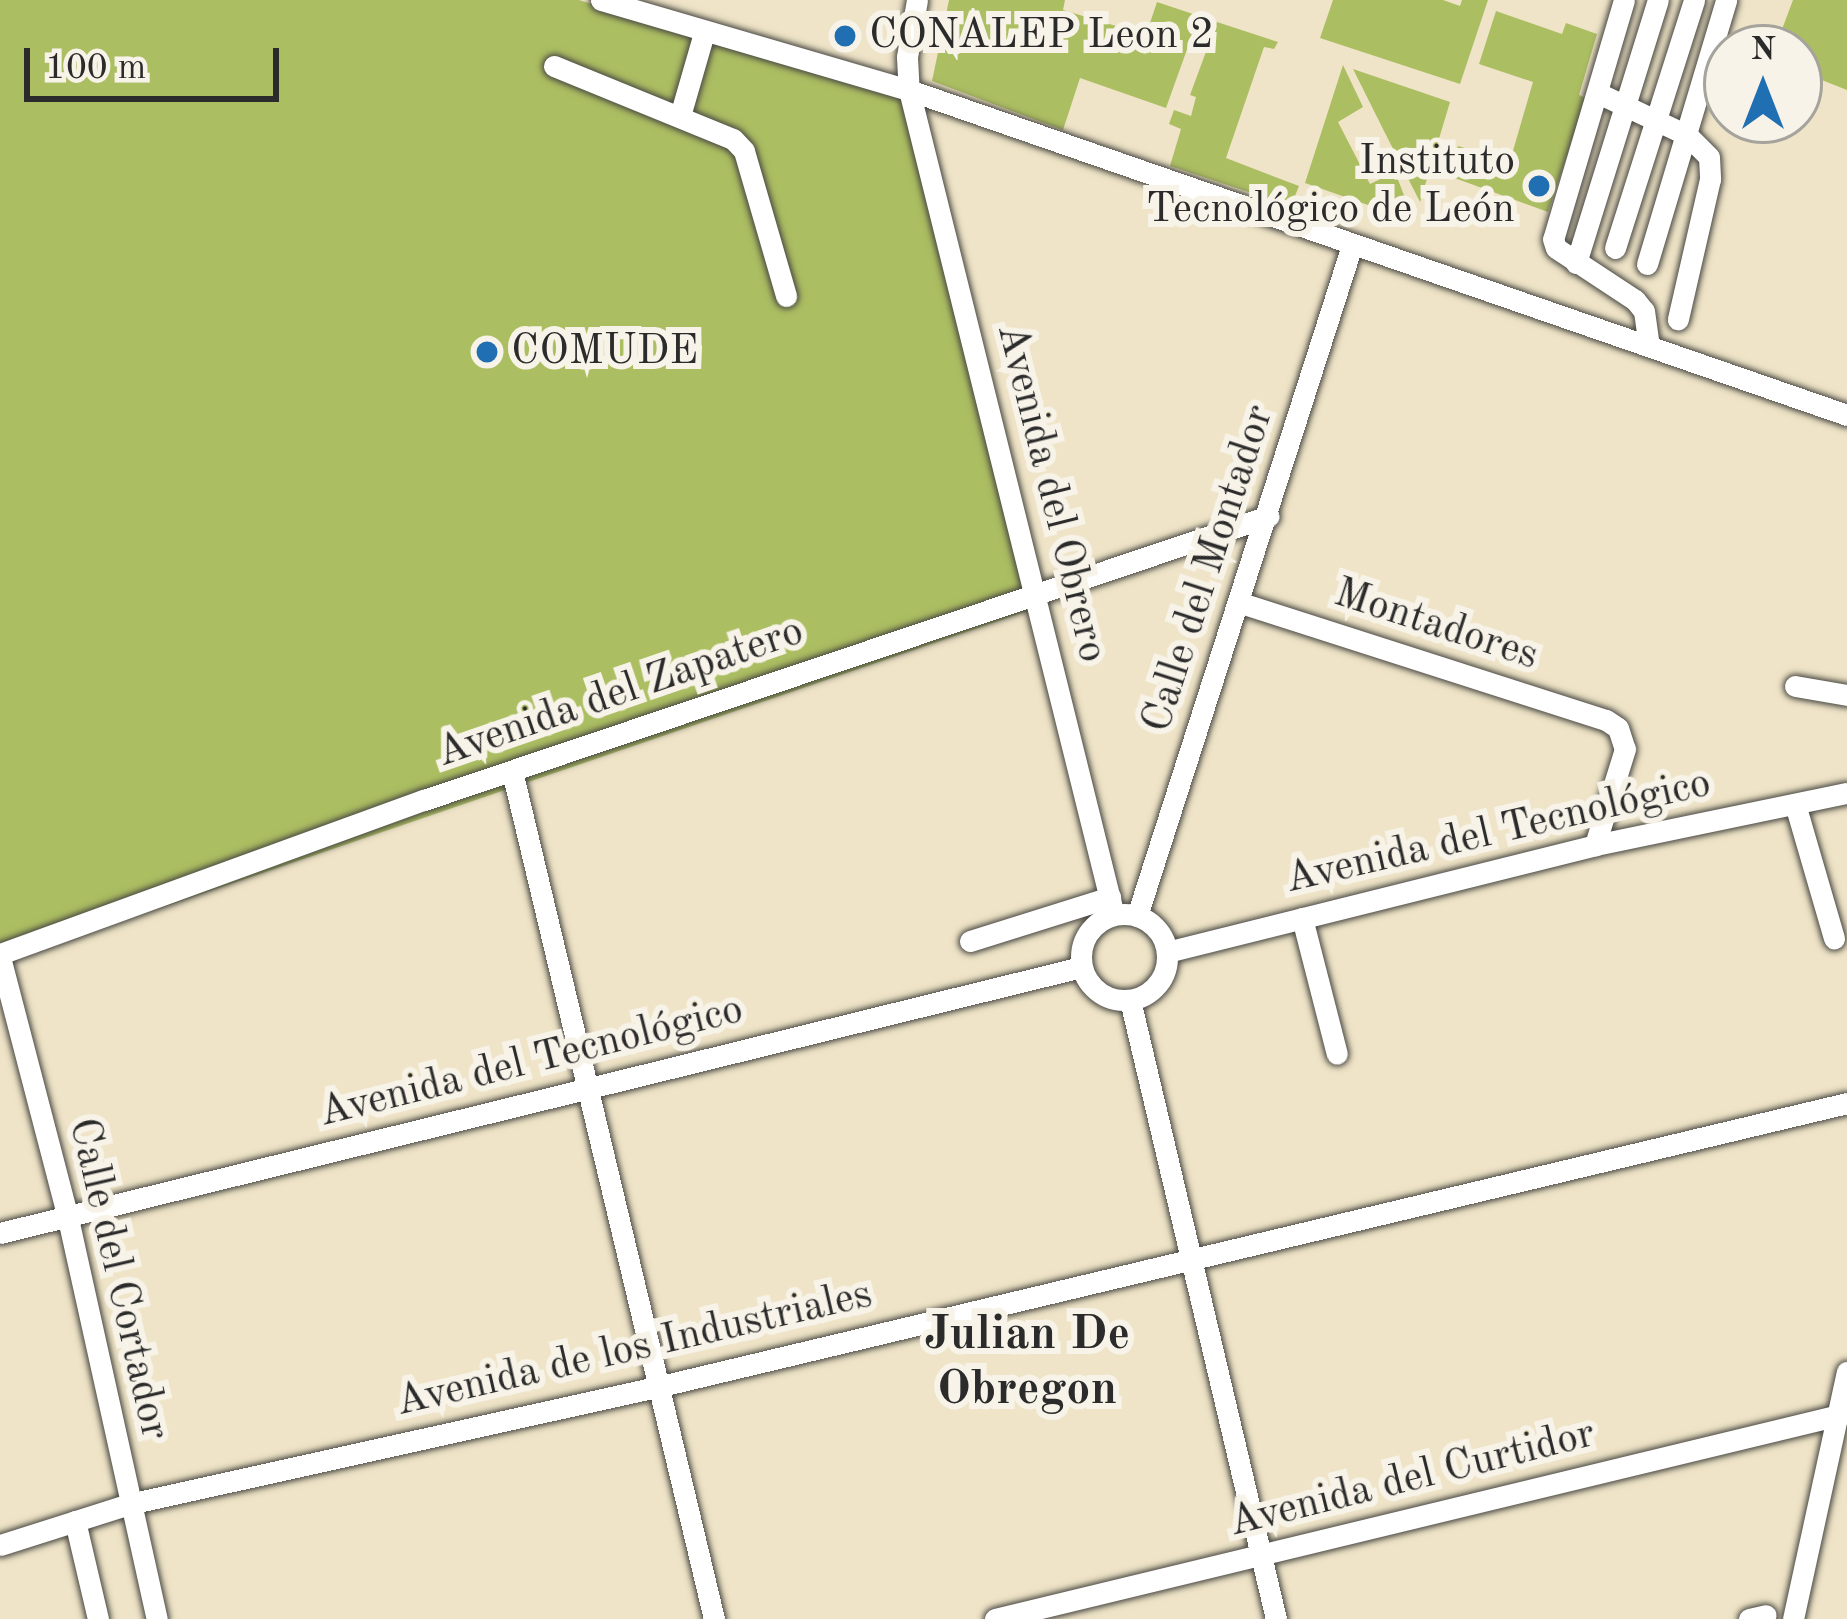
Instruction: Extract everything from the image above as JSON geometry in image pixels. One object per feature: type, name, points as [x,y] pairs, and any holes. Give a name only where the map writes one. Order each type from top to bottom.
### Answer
[{"type":"street","points":[[601,0],[909,90],[1847,415]]},
{"type":"street","name":"Avenida del Obrero","points":[[916,0],[907,57],[909,90],[1035,594],[1120,909],[1151,924],[1167,952]]},
{"type":"street","points":[[1624,0],[1553,239],[1556,248],[1576,263],[1635,299],[1644,311],[1649,345]]},
{"type":"street","points":[[1576,263],[1622,103],[1658,0]]},
{"type":"street","points":[[1615,248],[1694,0]]},
{"type":"street","points":[[1647,264],[1726,0]]},
{"type":"street","points":[[680,116],[704,33]]},
{"type":"street","points":[[554,66],[719,131],[744,151],[786,296]]},
{"type":"street","points":[[1598,93],[1655,118],[1705,149],[1711,168],[1678,320]]},
{"type":"street","name":"Calle del Montador","points":[[1120,909],[1241,603],[1352,245]]},
{"type":"street","name":"Avenida del Zapatero","points":[[0,956],[512,771],[1269,516]]},
{"type":"street","name":"Montadores","points":[[1241,603],[1606,720],[1618,728],[1625,749],[1595,845]]},
{"type":"street","points":[[1795,686],[1847,694]]},
{"type":"street","points":[[512,771],[714,1619]]},
{"type":"street","name":"Avenida del Tecnológico","points":[[1167,952],[1595,845],[1847,793]]},
{"type":"street","points":[[1796,804],[1834,938]]},
{"type":"street","points":[[970,941],[1120,909]]},
{"type":"street","points":[[1120,909],[1091,929],[1082,967],[1094,989],[1130,1000],[1154,988],[1167,952]]},
{"type":"street","points":[[1302,918],[1337,1054]]},
{"type":"street","name":"Calle del Cortador","points":[[0,956],[67,1214],[157,1619]]},
{"type":"street","name":"Avenida del Tecnológico","points":[[0,1233],[1082,967]]},
{"type":"street","points":[[1130,1000],[1276,1619]]},
{"type":"street","name":"Avenida de los Industriales","points":[[0,1545],[128,1504],[661,1386],[1847,1103]]},
{"type":"street","points":[[1793,1619],[1844,1414],[1847,1372]]},
{"type":"street","name":"Avenida del Curtidor","points":[[995,1619],[1844,1414]]},
{"type":"street","points":[[75,1521],[98,1619]]},
{"type":"green space","name":"COMUDE","points":[[0,0],[579,0],[902,99],[1045,605],[0,963]]},
{"type":"green space","points":[[949,0],[1065,0],[1063,10],[1146,35],[1157,2],[1199,16],[1166,108],[1080,78],[1063,130],[932,81]]},
{"type":"green space","points":[[1333,0],[1443,0],[1460,6],[1462,0],[1488,0],[1460,84],[1320,38]]},
{"type":"green space","points":[[1793,0],[1847,0],[1847,90],[1823,80],[1823,24],[1784,24]]},
{"type":"green space","points":[[1496,11],[1562,34],[1566,23],[1597,34],[1579,95],[1586,98],[1548,212],[1449,176],[1458,146],[1510,161],[1533,82],[1479,64]]},
{"type":"green space","points":[[1217,22],[1278,42],[1274,49],[1264,47],[1226,158],[1299,186],[1291,206],[1170,166],[1181,129],[1169,124],[1174,110],[1191,116],[1196,97],[1190,95]]},
{"type":"green space","points":[[1343,65],[1363,107],[1338,122],[1370,184],[1395,172],[1414,221],[1305,183]]},
{"type":"green space","points":[[1353,69],[1450,102],[1420,202],[1384,131]]},
{"type":"place","name":"CONALEP Leon 2","points":[[845,36]]},
{"type":"place","name":"Instituto Tecnológico de León","points":[[1539,186]]},
{"type":"place","name":"COMUDE","points":[[487,352]]},
{"type":"district","name":"Julian De Obregon","points":[[1027,1362]]}]
